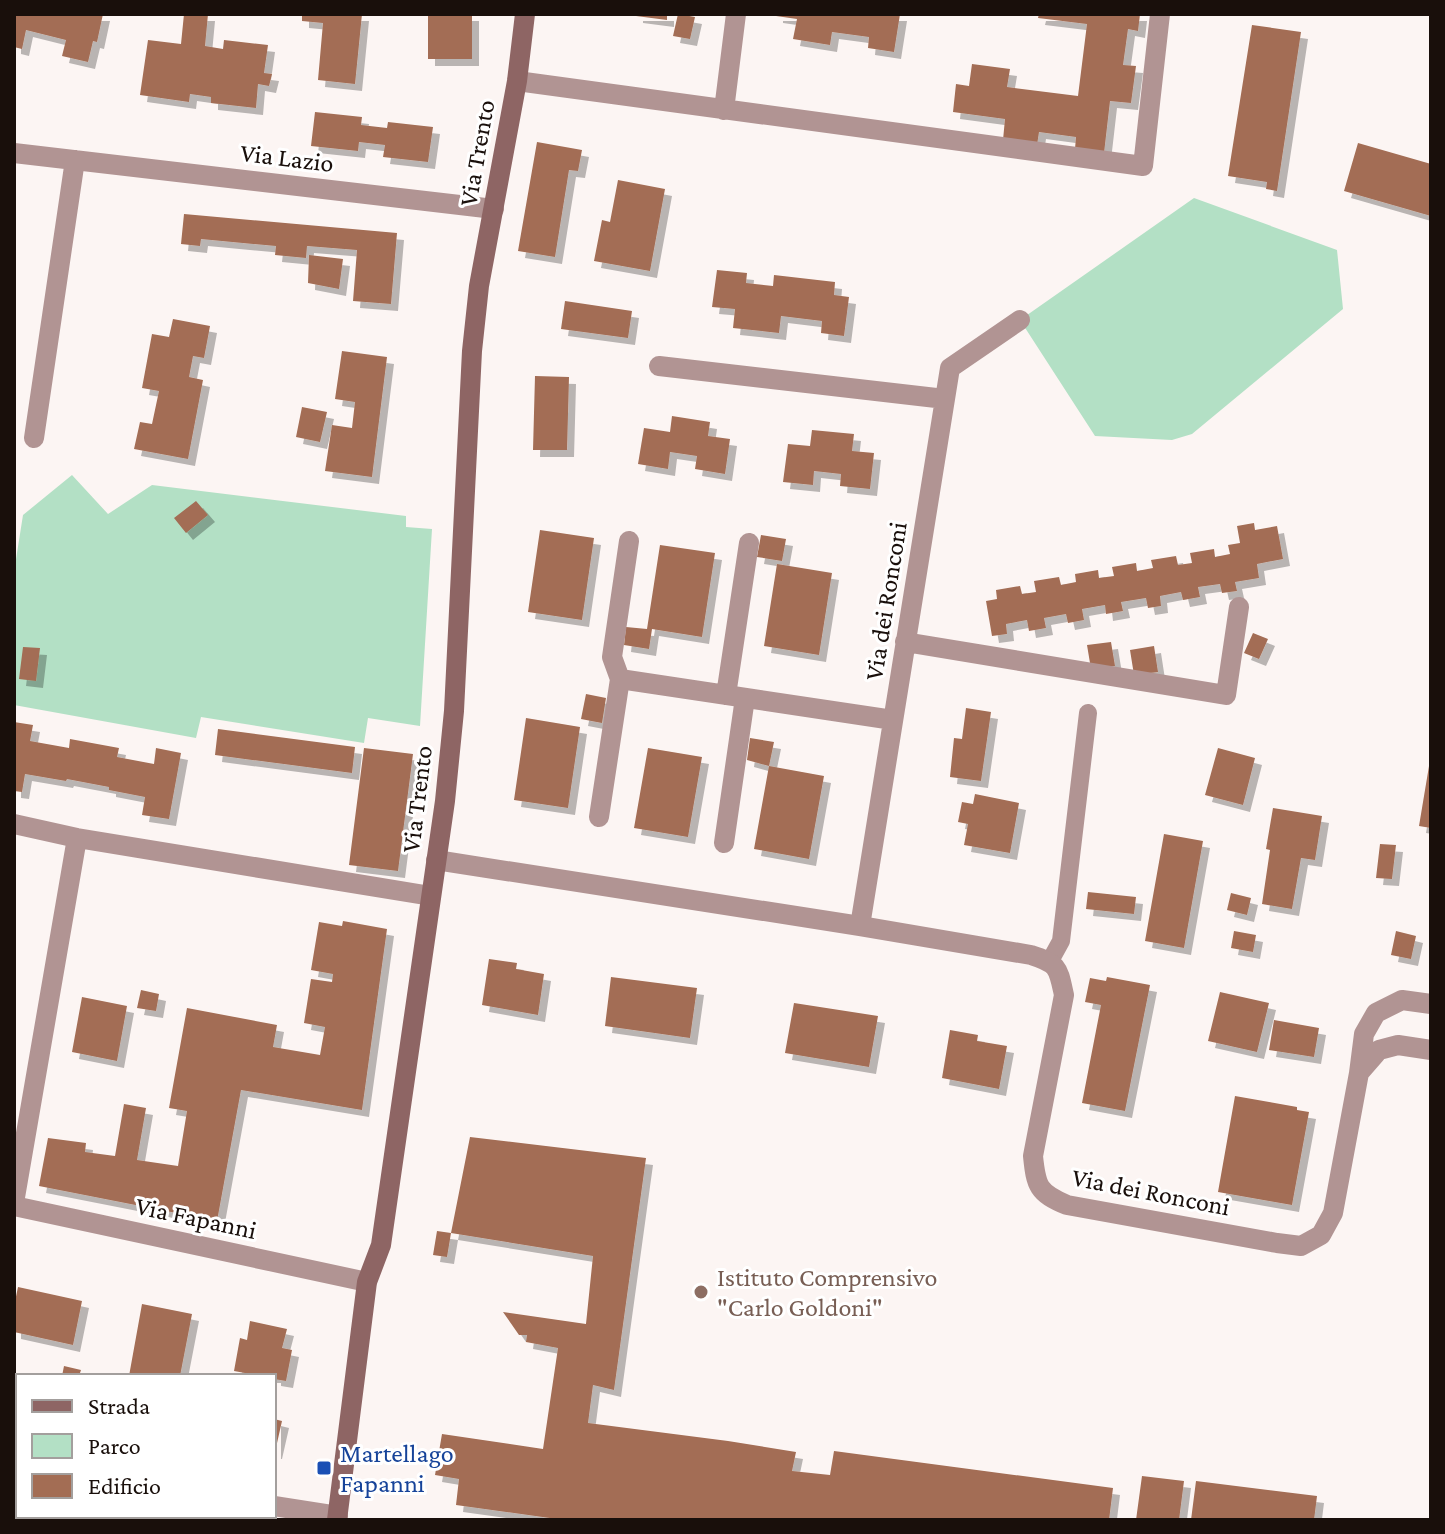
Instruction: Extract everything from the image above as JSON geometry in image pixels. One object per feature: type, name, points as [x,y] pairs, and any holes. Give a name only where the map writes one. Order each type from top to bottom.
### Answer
[{"type":"street","name":"Via Trento","points":[[338,1518],[367,1282],[381,1245],[445,801],[454,711],[472,351],[479,286],[517,81],[525,14]]},
{"type":"street","points":[[724,110],[736,14]]},
{"type":"street","name":"Via Trento","points":[[517,81],[1143,166],[1160,14]]},
{"type":"street","name":"Via Lazio","points":[[14,153],[494,209]]},
{"type":"street","points":[[34,438],[75,160]]},
{"type":"street","name":"Via dei Ronconi","points":[[860,926],[950,368],[1020,320]]},
{"type":"street","points":[[659,366],[945,399]]},
{"type":"street","points":[[599,817],[620,679],[612,657],[629,541]]},
{"type":"street","points":[[724,843],[749,543]]},
{"type":"street","points":[[905,642],[1226,695],[1239,607]]},
{"type":"street","points":[[620,679],[893,720]]},
{"type":"street","points":[[14,824],[77,838],[431,896]]},
{"type":"street","name":"Via Fapanni","points":[[77,838],[14,1204],[367,1282]]},
{"type":"street","points":[[436,860],[860,926],[1031,955],[1050,961]]},
{"type":"street","name":"Via dei Ronconi","points":[[1050,961],[1059,973],[1064,995],[1033,1156],[1035,1181],[1049,1198],[1067,1205],[1301,1246],[1321,1235],[1333,1213],[1364,1034],[1376,1013],[1402,1000],[1431,1004]]},
{"type":"street","points":[[1359,1073],[1379,1050],[1398,1045],[1431,1050]]},
{"type":"street","points":[[276,1506],[338,1518]]},
{"type":"lane","points":[[1050,961],[1061,941],[1088,713]]},
{"type":"green space","points":[[1194,198],[1337,250],[1343,309],[1192,434],[1172,440],[1095,436],[1020,320]]},
{"type":"green space","points":[[72,475],[108,514],[152,485],[406,516],[406,527],[432,529],[420,726],[368,718],[364,743],[201,717],[196,738],[14,705],[14,572],[23,515]]},
{"type":"building","points":[[14,14],[103,14],[97,42],[93,41],[88,62],[62,56],[66,40],[26,30],[22,49],[14,47]]},
{"type":"building","points":[[184,14],[208,14],[205,46],[223,49],[224,40],[268,45],[264,73],[272,74],[269,86],[258,84],[256,108],[211,103],[211,97],[190,94],[189,102],[140,95],[148,40],[181,44]]},
{"type":"building","points":[[302,14],[362,14],[355,84],[318,80],[323,23],[302,21]]},
{"type":"building","points":[[428,14],[472,14],[472,59],[428,59]]},
{"type":"building","points":[[667,14],[667,20],[636,16]]},
{"type":"building","points":[[678,14],[695,17],[690,39],[673,36]]},
{"type":"building","points":[[776,14],[900,14],[894,52],[868,48],[869,37],[832,32],[830,45],[793,39],[797,19]]},
{"type":"building","points":[[1039,14],[1140,14],[1138,31],[1128,29],[1123,65],[1136,66],[1131,103],[1110,101],[1104,153],[1075,149],[1076,137],[1039,132],[1037,145],[1003,140],[1005,119],[953,112],[956,84],[969,86],[972,64],[1010,69],[1007,87],[1078,96],[1087,24],[1038,18]]},
{"type":"building","points":[[1252,25],[1301,32],[1277,191],[1266,189],[1267,182],[1228,176]]},
{"type":"building","points":[[315,112],[362,117],[361,125],[387,128],[388,122],[433,127],[428,162],[383,157],[385,145],[359,142],[358,151],[311,146]]},
{"type":"building","points":[[537,142],[582,150],[578,171],[569,170],[555,257],[518,251]]},
{"type":"building","points":[[1358,143],[1431,164],[1431,216],[1344,191]]},
{"type":"building","points":[[618,180],[665,189],[650,271],[594,261],[602,220],[610,222]]},
{"type":"building","points":[[184,214],[397,233],[391,304],[353,301],[357,250],[307,246],[306,258],[275,255],[276,246],[201,239],[200,246],[181,244]]},
{"type":"building","points":[[309,255],[343,259],[339,289],[308,283]]},
{"type":"building","points":[[717,270],[747,273],[746,283],[773,286],[774,275],[835,282],[834,295],[849,297],[844,336],[821,333],[822,321],[781,316],[779,333],[733,328],[735,309],[712,307]]},
{"type":"building","points":[[565,301],[632,311],[628,338],[561,329]]},
{"type":"building","points":[[173,319],[210,326],[204,358],[193,356],[189,377],[203,380],[188,459],[134,449],[140,422],[152,424],[159,391],[142,388],[152,334],[169,337]]},
{"type":"building","points":[[342,351],[387,357],[372,477],[325,471],[332,425],[352,428],[355,402],[335,399]]},
{"type":"building","points":[[535,376],[569,377],[567,450],[533,450]]},
{"type":"building","points":[[302,407],[327,412],[320,442],[296,437]]},
{"type":"building","points":[[672,416],[710,422],[708,436],[730,439],[725,474],[695,469],[697,456],[670,452],[668,469],[638,464],[644,428],[670,432]]},
{"type":"building","points":[[812,430],[854,434],[852,451],[874,453],[870,489],[840,486],[841,474],[814,471],[813,485],[783,482],[788,444],[810,446]]},
{"type":"building","points":[[196,501],[208,515],[186,533],[174,518]]},
{"type":"building","points":[[1254,523],[1255,530],[1277,526],[1283,559],[1257,564],[1259,578],[1235,582],[1237,591],[1222,593],[1220,584],[1198,587],[1200,597],[1183,600],[1181,592],[1160,596],[1161,606],[1148,608],[1146,598],[1121,602],[1123,611],[1106,614],[1105,605],[1082,609],[1084,620],[1068,623],[1066,614],[1044,618],[1046,628],[1029,631],[1027,620],[1006,624],[1007,634],[992,636],[986,601],[997,599],[996,590],[1020,586],[1022,594],[1036,592],[1034,581],[1059,577],[1061,585],[1076,582],[1075,574],[1098,570],[1099,578],[1114,576],[1112,567],[1136,563],[1137,571],[1153,568],[1151,560],[1176,556],[1178,565],[1192,563],[1190,553],[1214,549],[1215,557],[1230,554],[1228,545],[1240,543],[1237,526]]},
{"type":"building","points":[[540,530],[594,538],[582,620],[528,612]]},
{"type":"building","points":[[761,535],[786,539],[782,561],[757,557]]},
{"type":"building","points":[[660,545],[715,553],[702,637],[652,629],[649,649],[624,645],[626,627],[647,629]]},
{"type":"building","points":[[777,564],[832,573],[819,655],[764,646]]},
{"type":"building","points":[[1253,633],[1268,639],[1259,659],[1244,653]]},
{"type":"building","points":[[1111,642],[1115,666],[1091,669],[1087,645]]},
{"type":"building","points":[[1154,646],[1158,672],[1134,675],[1130,650]]},
{"type":"building","points":[[23,647],[40,648],[36,681],[19,679]]},
{"type":"building","points":[[586,694],[606,698],[602,723],[581,719]]},
{"type":"building","points":[[966,708],[991,712],[981,781],[950,777],[954,738],[962,739]]},
{"type":"building","points":[[526,718],[580,727],[568,808],[514,800]]},
{"type":"building","points":[[14,722],[33,725],[30,741],[69,748],[70,739],[119,748],[117,757],[154,764],[156,748],[181,753],[169,819],[142,815],[145,797],[67,779],[25,774],[22,792],[14,791]]},
{"type":"building","points":[[218,729],[355,747],[352,773],[215,755]]},
{"type":"building","points":[[750,738],[774,742],[769,766],[747,760]]},
{"type":"building","points":[[364,748],[413,754],[398,871],[349,865]]},
{"type":"building","points":[[648,748],[702,757],[688,837],[634,828]]},
{"type":"building","points":[[1218,748],[1255,758],[1243,805],[1205,795]]},
{"type":"building","points":[[769,766],[824,776],[809,859],[754,849]]},
{"type":"building","points":[[1431,766],[1431,828],[1419,826]]},
{"type":"building","points":[[975,794],[1019,803],[1010,853],[964,845],[968,824],[958,822],[962,802],[973,804]]},
{"type":"building","points":[[1273,808],[1322,816],[1315,860],[1301,858],[1292,909],[1262,904]]},
{"type":"building","points":[[1164,834],[1203,841],[1184,948],[1145,941]]},
{"type":"building","points":[[1380,844],[1396,845],[1392,879],[1376,878]]},
{"type":"building","points":[[1088,892],[1136,897],[1134,914],[1086,909]]},
{"type":"building","points":[[1231,893],[1251,898],[1247,915],[1227,910]]},
{"type":"building","points":[[343,921],[387,929],[362,1110],[241,1090],[217,1221],[39,1186],[48,1138],[86,1143],[85,1152],[115,1156],[124,1104],[146,1108],[137,1160],[178,1166],[187,1111],[169,1108],[187,1008],[277,1025],[273,1047],[320,1055],[325,1027],[304,1023],[311,979],[332,982],[333,974],[311,970],[319,922],[342,926]]},
{"type":"building","points":[[1234,931],[1256,935],[1253,952],[1231,948]]},
{"type":"building","points":[[1396,931],[1416,936],[1411,959],[1391,955]]},
{"type":"building","points":[[489,959],[517,963],[516,969],[544,974],[538,1015],[482,1005]]},
{"type":"building","points":[[611,977],[697,988],[690,1038],[605,1026]]},
{"type":"building","points":[[1107,977],[1150,985],[1125,1111],[1082,1103],[1101,1005],[1085,1002],[1090,978],[1106,981]]},
{"type":"building","points":[[141,990],[159,994],[156,1011],[137,1008]]},
{"type":"building","points":[[1220,992],[1269,1003],[1257,1052],[1208,1041]]},
{"type":"building","points":[[82,997],[127,1006],[117,1061],[72,1052]]},
{"type":"building","points":[[794,1003],[878,1016],[869,1067],[785,1053]]},
{"type":"building","points":[[1274,1020],[1319,1028],[1314,1057],[1269,1050]]},
{"type":"building","points":[[950,1030],[978,1035],[977,1041],[1007,1046],[999,1089],[942,1078]]},
{"type":"building","points":[[1235,1096],[1309,1112],[1292,1205],[1218,1192]]},
{"type":"building","points":[[470,1137],[646,1158],[614,1390],[593,1385],[588,1423],[796,1452],[792,1471],[830,1475],[834,1451],[1113,1488],[1109,1520],[564,1520],[456,1505],[459,1479],[435,1475],[442,1434],[543,1449],[558,1348],[526,1342],[527,1335],[519,1335],[503,1312],[586,1324],[593,1256],[451,1233]]},
{"type":"building","points":[[437,1231],[451,1233],[447,1257],[433,1255]]},
{"type":"building","points":[[18,1287],[82,1301],[73,1345],[14,1332]]},
{"type":"building","points":[[142,1304],[192,1314],[180,1374],[129,1374]]},
{"type":"building","points":[[250,1321],[287,1329],[282,1348],[292,1350],[286,1381],[276,1379],[276,1374],[234,1371],[240,1338],[247,1340]]},
{"type":"building","points":[[64,1366],[81,1370],[80,1374],[62,1374]]},
{"type":"building","points":[[276,1420],[282,1421],[276,1448]]},
{"type":"building","points":[[1142,1476],[1184,1481],[1179,1520],[1136,1520]]},
{"type":"building","points":[[1196,1481],[1317,1496],[1314,1520],[1191,1520]]},
{"type":"building","points":[[14,1506],[16,1518],[73,1518],[72,1520],[14,1520]]},
{"type":"place","name":"Istituto Comprensivo \"Carlo Goldoni\"","points":[[701,1292]]},
{"type":"place","name":"Martellago Fapanni","points":[[324,1468]]}]
